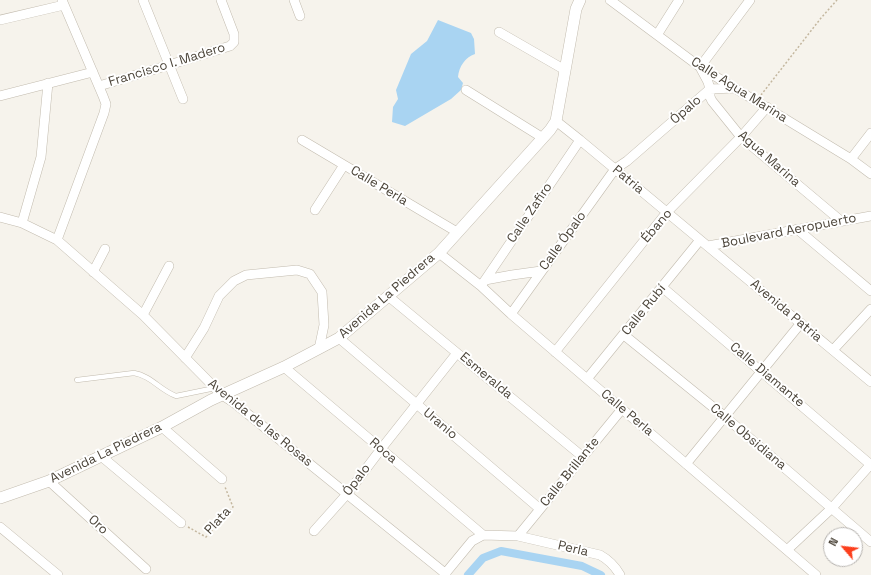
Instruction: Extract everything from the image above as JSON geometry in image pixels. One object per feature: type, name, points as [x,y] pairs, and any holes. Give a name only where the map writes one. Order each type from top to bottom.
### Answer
[{"type":"street","points":[[143,0],[183,99]]},
{"type":"street","name":"Francisco I. Madero","points":[[99,86],[226,48],[234,42],[235,38],[220,0]]},
{"type":"street","points":[[294,0],[300,16]]},
{"type":"street","name":"Avenida La Piedrera","points":[[0,498],[49,482],[162,427],[218,392],[284,367],[319,349],[339,338],[388,296],[439,252],[543,138],[556,121],[576,9],[580,0]]},
{"type":"street","name":"Calle Agua Marina","points":[[610,0],[700,67],[851,159],[871,174]]},
{"type":"street","points":[[657,35],[679,0]]},
{"type":"street","points":[[700,67],[750,0]]},
{"type":"street","points":[[0,20],[63,3],[106,104],[57,240]]},
{"type":"street","points":[[499,32],[565,70]]},
{"type":"street","name":"Ópalo","points":[[615,169],[627,161],[710,89],[700,67]]},
{"type":"street","points":[[0,96],[93,72]]},
{"type":"street","points":[[22,223],[40,157],[48,84]]},
{"type":"street","points":[[710,89],[734,88]]},
{"type":"street","name":"Agua Marina","points":[[710,89],[710,97],[712,101],[741,137],[840,221]]},
{"type":"street","points":[[466,90],[543,138]]},
{"type":"street","name":"Ébano","points":[[555,352],[667,212],[741,137],[767,107]]},
{"type":"street","name":"Patria","points":[[556,121],[700,240]]},
{"type":"street","points":[[851,159],[871,134]]},
{"type":"street","name":"Calle Perla","points":[[302,140],[457,232]]},
{"type":"street","name":"Calle Zafiro","points":[[483,283],[580,140]]},
{"type":"street","points":[[315,210],[344,165]]},
{"type":"street","name":"Calle Ópalo","points":[[511,314],[615,169]]},
{"type":"street","name":"Boulevard Aeropuerto","points":[[708,246],[871,216]]},
{"type":"street","name":"Avenida de las Rosas","points":[[0,217],[22,223],[57,240],[143,315],[218,392],[234,402],[445,574]]},
{"type":"street","points":[[797,229],[871,291]]},
{"type":"street","name":"Avenida Patria","points":[[700,240],[871,382]]},
{"type":"street","name":"Calle Rubí","points":[[588,380],[700,240]]},
{"type":"street","points":[[93,272],[105,249]]},
{"type":"street","name":"Calle Perla","points":[[439,252],[483,283],[511,314],[816,575]]},
{"type":"street","points":[[143,315],[169,266]]},
{"type":"street","points":[[184,358],[204,328],[219,296],[234,281],[246,275],[297,270],[310,274],[322,292],[324,325],[319,349]]},
{"type":"street","points":[[483,283],[512,275],[541,271]]},
{"type":"street","name":"Calle Diamante","points":[[662,287],[871,464]]},
{"type":"street","name":"Esmeralda","points":[[388,296],[583,457]]},
{"type":"street","points":[[833,350],[871,309]]},
{"type":"street","points":[[686,464],[801,323]]},
{"type":"street","name":"Calle Obsidiana","points":[[624,335],[724,416],[871,542]]},
{"type":"street","name":"Uranio","points":[[339,338],[540,509]]},
{"type":"street","name":"Ópalo","points":[[314,531],[348,494],[381,449],[457,352]]},
{"type":"street","name":"Roca","points":[[284,367],[483,535]]},
{"type":"street","name":"Calle Brillante","points":[[518,536],[622,409]]},
{"type":"street","points":[[162,427],[222,479]]},
{"type":"street","points":[[101,456],[181,523]]},
{"type":"street","points":[[787,550],[832,508],[871,464]]},
{"type":"street","name":"Oro","points":[[49,482],[146,569]]},
{"type":"street","points":[[0,527],[58,575]]},
{"type":"street","points":[[445,574],[472,541],[483,535]]},
{"type":"street","name":"Perla","points":[[483,535],[518,536],[600,556],[607,559],[615,566],[620,575]]},
{"type":"lane","points":[[77,380],[134,373],[144,374],[170,394],[176,396],[218,392]]},
{"type":"path","points":[[756,101],[821,18],[837,0]]},
{"type":"path","name":"Plata","points":[[181,523],[206,537],[233,507],[222,479]]},
{"type":"water","points":[[438,20],[471,33],[474,39],[475,54],[471,55],[465,60],[459,73],[458,77],[463,83],[461,90],[451,99],[405,126],[392,122],[393,107],[398,99],[396,90],[411,54],[427,41]]},
{"type":"waterway","points":[[468,575],[483,558],[501,551],[582,566],[601,575]]}]
